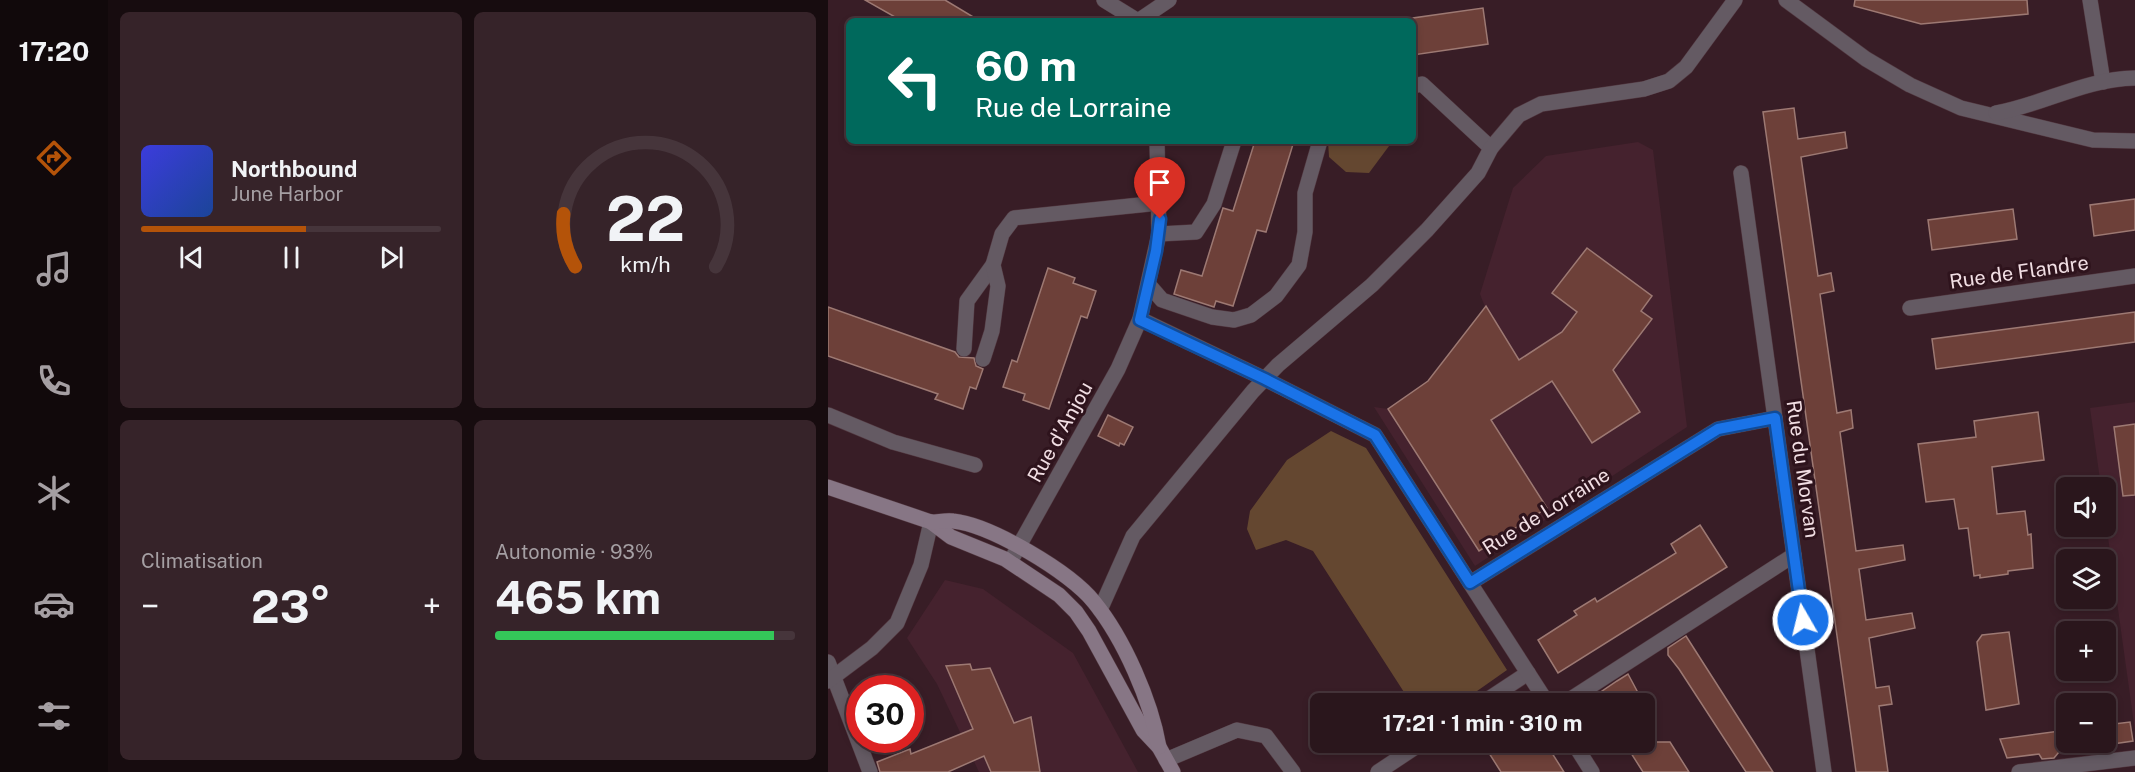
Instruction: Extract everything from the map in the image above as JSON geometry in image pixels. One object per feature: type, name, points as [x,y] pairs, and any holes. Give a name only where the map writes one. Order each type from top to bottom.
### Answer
[{"type":"street","points":[[1104,0],[1133,18]]},
{"type":"street","points":[[1142,18],[1169,0]]},
{"type":"street","points":[[1100,610],[1133,536],[1265,379],[1371,285],[1428,230],[1478,172],[1491,148],[1519,115],[1541,104],[1644,89],[1669,81],[1686,67],[1735,0]]},
{"type":"street","points":[[1787,0],[1866,59],[1910,85],[1961,108],[2093,140],[2135,141]]},
{"type":"street","points":[[2090,0],[2103,82]]},
{"type":"street","points":[[1992,114],[2027,107],[2077,86],[2135,78]]},
{"type":"street","points":[[1416,85],[1422,84],[1491,148]]},
{"type":"street","name":"Rue d'Anjou","points":[[1010,562],[1118,369],[1140,320],[1159,234],[1157,144]]},
{"type":"street","points":[[1159,234],[1196,232],[1214,204],[1233,144]]},
{"type":"street","points":[[1149,285],[1162,300],[1212,317],[1234,320],[1251,315],[1276,296],[1299,265],[1305,232],[1305,193],[1319,144]]},
{"type":"street","name":"Rue du Morvan","points":[[1741,173],[1824,772]]},
{"type":"street","points":[[964,349],[967,301],[993,266],[1002,234],[1014,218],[1160,203]]},
{"type":"street","points":[[983,359],[992,332],[998,286],[993,266]]},
{"type":"street","name":"Rue de Flandre","points":[[1910,308],[2135,276]]},
{"type":"street","points":[[1140,320],[1265,379],[1375,435],[1541,693]]},
{"type":"street","name":"Rue de Lorraine","points":[[1470,583],[1718,429],[1775,418]]},
{"type":"street","points":[[829,419],[893,442],[975,465]]},
{"type":"street","points":[[828,487],[931,522],[951,537],[1010,562],[1059,595],[1076,612],[1089,631],[1143,730],[1166,760]]},
{"type":"street","points":[[931,522],[954,521],[997,534],[1071,580],[1100,610],[1118,640],[1154,716],[1166,760]]},
{"type":"street","points":[[870,772],[830,673],[873,648],[897,623],[921,565],[931,522]]},
{"type":"street","points":[[1580,693],[1794,555]]},
{"type":"street","points":[[1498,693],[1528,673]]},
{"type":"street","points":[[1166,760],[1238,730],[1266,736],[1293,772]]},
{"type":"street","points":[[1378,772],[1406,753]]},
{"type":"street","points":[[1580,753],[1592,772]]},
{"type":"street","points":[[2019,772],[2135,758]]},
{"type":"shaded area","points":[[1638,142],[1653,150],[1687,427],[1475,566],[1374,407],[1388,409],[1428,381],[1485,307],[1480,294],[1513,188],[1546,156]]},
{"type":"shaded area","points":[[1328,144],[1391,144],[1369,173],[1346,172],[1329,157]]},
{"type":"shaded area","points":[[2135,402],[2135,731],[2116,595],[2116,549],[2110,549],[2108,537],[2116,537],[2116,477],[2100,477],[2090,408]]},
{"type":"shaded area","points":[[1331,431],[1366,448],[1507,670],[1474,693],[1405,693],[1313,551],[1286,540],[1256,550],[1247,529],[1250,511],[1287,460]]},
{"type":"shaded area","points":[[945,580],[983,589],[1073,653],[1138,772],[979,772],[937,684],[907,638]]},
{"type":"building","points":[[865,0],[945,0],[975,18],[897,18]]},
{"type":"building","points":[[1855,0],[2027,0],[2028,14],[1921,24],[1854,6]]},
{"type":"building","points":[[1483,8],[1488,44],[1416,55],[1416,18],[1413,18]]},
{"type":"building","points":[[1794,108],[1798,139],[1845,132],[1847,148],[1801,157],[1818,276],[1831,273],[1834,291],[1820,294],[1837,413],[1851,410],[1853,428],[1840,432],[1856,551],[1903,545],[1905,560],[1859,569],[1866,620],[1912,613],[1915,628],[1869,638],[1876,688],[1889,686],[1892,704],[1879,706],[1888,772],[1856,772],[1763,112]]},
{"type":"building","points":[[1254,144],[1293,144],[1266,232],[1257,230],[1233,306],[1216,301],[1214,307],[1174,294],[1181,270],[1202,276],[1223,208],[1233,211]]},
{"type":"building","points":[[2135,199],[2135,230],[2094,236],[2090,205]]},
{"type":"building","points":[[2013,209],[2017,239],[1932,250],[1928,220]]},
{"type":"building","points":[[1587,248],[1652,296],[1641,311],[1652,319],[1613,370],[1640,412],[1592,443],[1552,381],[1491,420],[1547,508],[1479,551],[1388,409],[1428,381],[1486,306],[1519,360],[1562,332],[1577,312],[1552,293]]},
{"type":"building","points":[[1048,268],[1075,278],[1073,283],[1096,291],[1087,318],[1081,316],[1049,409],[1023,400],[1025,394],[1003,387],[1012,360],[1017,362]]},
{"type":"building","points":[[828,307],[955,352],[959,357],[974,358],[976,366],[983,369],[976,389],[970,387],[963,409],[935,399],[938,394],[828,356]]},
{"type":"building","points":[[2135,312],[2135,342],[1936,369],[1932,339]]},
{"type":"building","points":[[2038,412],[2044,460],[1992,467],[1997,514],[2025,511],[2028,535],[2031,534],[2033,568],[1980,578],[1980,575],[1974,576],[1968,528],[1959,529],[1954,499],[1926,502],[1918,444],[1976,437],[1974,421]]},
{"type":"building","points":[[1108,415],[1133,427],[1124,445],[1120,443],[1119,446],[1098,436]]},
{"type":"building","points":[[2135,424],[2135,495],[2123,496],[2114,427]]},
{"type":"building","points":[[1700,525],[1727,567],[1558,673],[1538,640],[1577,615],[1574,611],[1595,598],[1597,602],[1676,553],[1671,544]]},
{"type":"building","points":[[2009,632],[2019,704],[1986,710],[1977,642],[1982,635]]},
{"type":"building","points":[[1686,636],[1773,772],[1746,772],[1668,655],[1668,648]]},
{"type":"building","points":[[970,664],[972,670],[990,668],[1014,723],[1031,717],[1040,772],[991,772],[984,756],[948,772],[880,772],[877,762],[900,753],[924,753],[924,749],[973,729],[946,666]]},
{"type":"building","points":[[1628,674],[1638,693],[1599,693]]},
{"type":"building","points":[[2130,722],[2133,741],[2116,744],[2116,724]]},
{"type":"building","points":[[2056,731],[2056,753],[2058,753],[2054,758],[2042,759],[2039,754],[2007,758],[2000,739]]},
{"type":"building","points":[[1655,742],[1670,742],[1689,772],[1643,772],[1631,753],[1655,753]]},
{"type":"building","points":[[1489,753],[1552,753],[1564,772],[1501,772]]},
{"type":"route","points":[[1160,219],[1156,251],[1140,320],[1265,379],[1375,435],[1470,583],[1718,429],[1775,418],[1803,620]]}]
